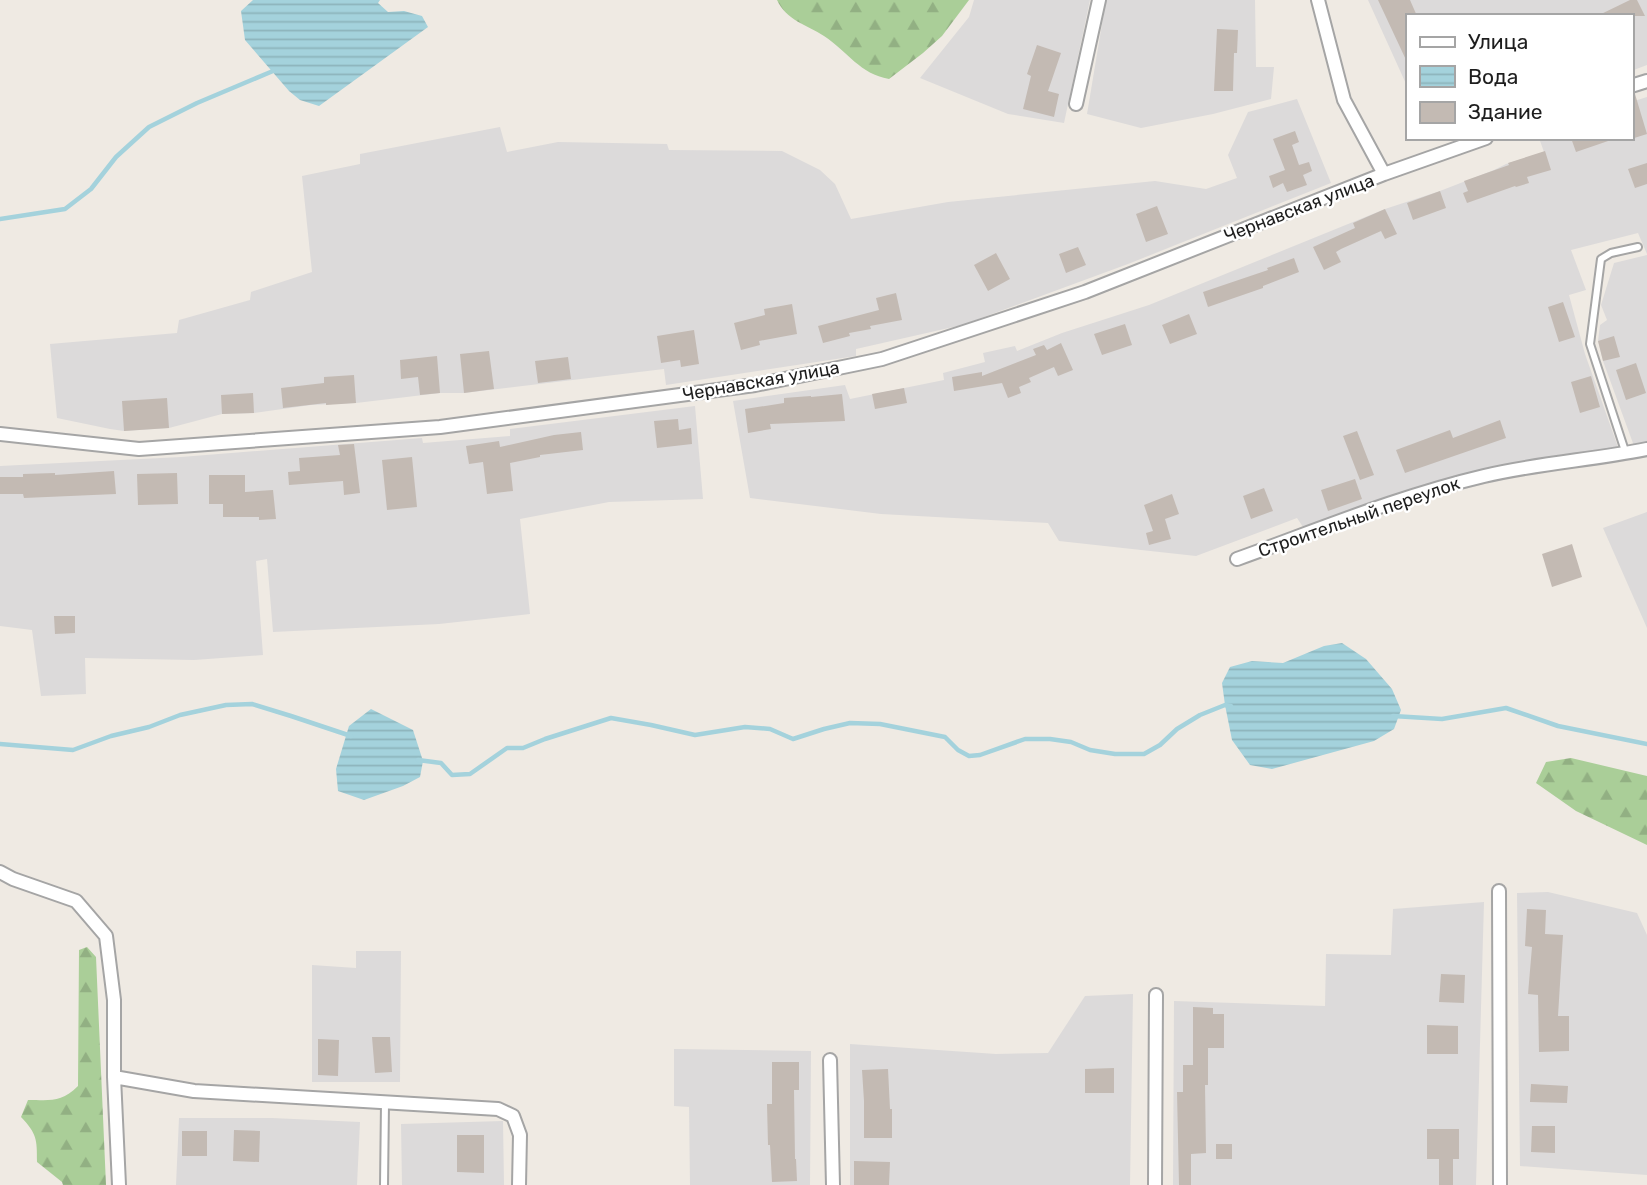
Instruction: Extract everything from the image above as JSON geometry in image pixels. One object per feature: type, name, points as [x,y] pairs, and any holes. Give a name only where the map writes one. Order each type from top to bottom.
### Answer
[{"type":"street","points":[[1076,104],[1099,0]]},
{"type":"street","points":[[1318,0],[1344,100],[1384,174]]},
{"type":"street","name":"Чернавская улица","points":[[0,434],[139,449],[440,427],[755,384],[881,359],[1072,296],[1384,174],[1480,140]]},
{"type":"street","name":"Строительный переулок","points":[[1237,559],[1412,496],[1485,475],[1647,449]]},
{"type":"street","points":[[0,872],[76,901],[106,936],[114,1000],[119,1185]]},
{"type":"street","points":[[1499,891],[1501,1185]]},
{"type":"street","points":[[1155,1185],[1156,995]]},
{"type":"street","points":[[830,1060],[833,1185]]},
{"type":"street","points":[[114,1077],[194,1091],[498,1109],[513,1116],[520,1135],[519,1185]]},
{"type":"lane","points":[[1626,454],[1590,344],[1601,259],[1611,253],[1638,247]]},
{"type":"lane","points":[[384,1185],[386,1102]]},
{"type":"shaded area","points":[[974,0],[1090,0],[1064,123],[1008,114],[920,78],[969,17]]},
{"type":"shaded area","points":[[1106,0],[1255,0],[1256,67],[1274,67],[1271,99],[1141,128],[1087,114]]},
{"type":"shaded area","points":[[1368,0],[1647,0],[1647,65],[1633,70],[1633,14],[1406,14],[1406,84]]},
{"type":"shaded area","points":[[1647,97],[1647,254],[1638,233],[1571,250],[1586,290],[1569,295],[1585,354],[1619,450],[1566,454],[1485,468],[1303,527],[1297,518],[1196,556],[1059,541],[1048,523],[881,514],[750,498],[733,401],[845,385],[850,399],[944,380],[943,373],[985,362],[983,353],[1015,346],[1017,351],[1062,333],[1149,305],[1385,209],[1544,152],[1540,140],[1633,140],[1633,101]]},
{"type":"shaded area","points":[[1297,99],[1331,183],[1128,264],[962,325],[856,349],[856,356],[666,385],[664,369],[464,393],[222,414],[169,428],[124,431],[57,418],[50,344],[177,333],[179,320],[250,300],[251,292],[312,272],[302,176],[360,164],[360,154],[500,127],[507,152],[558,142],[667,144],[669,150],[782,151],[820,170],[835,184],[851,219],[948,202],[1155,181],[1206,189],[1237,178],[1228,155],[1248,112]]},
{"type":"shaded area","points":[[1647,255],[1647,442],[1634,446],[1598,341],[1600,325],[1607,320],[1601,305],[1614,263]]},
{"type":"shaded area","points":[[695,406],[703,499],[609,502],[520,519],[530,614],[439,624],[273,632],[267,559],[256,561],[263,655],[194,660],[85,658],[86,694],[41,696],[32,630],[0,626],[0,466],[181,457],[422,438],[423,443],[510,436],[510,429]]},
{"type":"shaded area","points":[[1647,512],[1647,628],[1603,528]]},
{"type":"shaded area","points":[[1548,892],[1637,913],[1647,935],[1647,1175],[1520,1166],[1517,893]]},
{"type":"shaded area","points":[[1484,902],[1476,1185],[1173,1185],[1174,1001],[1325,1006],[1326,954],[1391,955],[1393,909]]},
{"type":"shaded area","points":[[356,951],[401,951],[400,1082],[312,1082],[312,965],[356,968]]},
{"type":"shaded area","points":[[1133,994],[1130,1185],[850,1185],[850,1044],[996,1054],[1048,1053],[1085,996]]},
{"type":"shaded area","points":[[674,1049],[811,1051],[810,1185],[690,1185],[689,1107],[674,1106]]},
{"type":"shaded area","points":[[179,1118],[360,1122],[357,1185],[176,1185]]},
{"type":"shaded area","points":[[503,1121],[504,1185],[402,1185],[401,1124]]},
{"type":"green space","points":[[777,0],[969,0],[942,36],[889,79],[862,67],[824,36],[791,17]]},
{"type":"green space","points":[[1571,758],[1647,776],[1647,845],[1576,811],[1536,783],[1546,762]]},
{"type":"green space","points":[[87,947],[96,957],[106,1185],[63,1185],[37,1162],[35,1137],[21,1117],[28,1100],[61,1098],[78,1086],[79,950]]},
{"type":"water","points":[[253,0],[380,0],[378,3],[388,12],[404,11],[422,16],[428,27],[319,106],[300,100],[289,91],[245,40],[241,11]]},
{"type":"water","points":[[1342,643],[1366,659],[1392,689],[1401,710],[1394,729],[1374,741],[1272,769],[1250,765],[1232,740],[1222,683],[1230,667],[1252,661],[1283,663],[1324,646]]},
{"type":"water","points":[[371,709],[413,730],[423,761],[420,777],[364,800],[338,791],[336,769],[349,726]]},
{"type":"building","points":[[1378,0],[1410,0],[1416,14],[1406,14],[1406,60]]},
{"type":"building","points":[[1630,0],[1637,0],[1645,16],[1633,14],[1601,14]]},
{"type":"building","points":[[1217,29],[1238,30],[1237,53],[1234,53],[1233,91],[1214,91]]},
{"type":"building","points":[[1037,45],[1061,53],[1048,91],[1059,94],[1054,117],[1023,109],[1031,76],[1027,74]]},
{"type":"building","points":[[1633,94],[1647,134],[1633,138]]},
{"type":"building","points":[[1295,131],[1299,142],[1292,145],[1299,165],[1309,162],[1312,171],[1303,175],[1307,185],[1287,192],[1283,183],[1273,188],[1269,176],[1285,170],[1273,139]]},
{"type":"building","points":[[1572,140],[1611,140],[1576,152]]},
{"type":"building","points":[[1545,151],[1551,170],[1527,177],[1529,183],[1467,203],[1463,193],[1468,191],[1464,181]]},
{"type":"building","points":[[1647,163],[1647,184],[1635,188],[1628,169]]},
{"type":"building","points":[[1440,191],[1446,208],[1413,220],[1407,203]]},
{"type":"building","points":[[1157,206],[1168,234],[1146,242],[1136,214]]},
{"type":"building","points":[[1385,209],[1397,234],[1385,239],[1381,231],[1341,249],[1336,252],[1341,262],[1324,270],[1313,247],[1355,228],[1353,223]]},
{"type":"building","points":[[1078,247],[1086,265],[1066,273],[1059,254]]},
{"type":"building","points":[[996,253],[1010,279],[988,291],[974,265]]},
{"type":"building","points":[[1294,258],[1299,272],[1208,307],[1203,292],[1268,270],[1267,268]]},
{"type":"building","points":[[896,293],[902,320],[870,326],[871,329],[849,333],[850,336],[823,343],[818,326],[879,310],[876,298]]},
{"type":"building","points":[[1563,302],[1575,337],[1559,342],[1548,307]]},
{"type":"building","points":[[792,304],[797,334],[759,341],[760,345],[741,350],[734,323],[765,315],[764,309]]},
{"type":"building","points":[[1189,314],[1197,334],[1170,344],[1162,325]]},
{"type":"building","points":[[1125,324],[1132,345],[1102,355],[1094,334]]},
{"type":"building","points":[[694,330],[699,364],[681,367],[680,360],[661,363],[657,336]]},
{"type":"building","points":[[1614,336],[1620,357],[1603,361],[1598,341]]},
{"type":"building","points":[[1061,343],[1073,370],[1058,376],[1054,367],[1029,378],[1031,382],[1019,387],[1021,393],[1008,398],[1002,383],[954,391],[952,377],[982,372],[982,376],[1036,355],[1033,349],[1044,345],[1047,350]]},
{"type":"building","points":[[489,351],[494,389],[464,393],[460,354]]},
{"type":"building","points":[[437,356],[440,393],[420,395],[418,377],[401,379],[400,360]]},
{"type":"building","points":[[568,357],[571,379],[538,383],[535,361]]},
{"type":"building","points":[[1636,363],[1646,393],[1626,400],[1616,370]]},
{"type":"building","points":[[354,375],[356,403],[283,408],[281,388],[324,383],[324,377]]},
{"type":"building","points":[[1591,376],[1600,407],[1580,413],[1571,382]]},
{"type":"building","points":[[904,388],[907,403],[875,409],[872,394]]},
{"type":"building","points":[[253,393],[254,413],[222,414],[221,395]]},
{"type":"building","points":[[842,394],[845,421],[770,424],[771,429],[748,433],[745,409],[784,403],[784,398]]},
{"type":"building","points":[[167,398],[169,428],[124,431],[122,401]]},
{"type":"building","points":[[678,419],[679,430],[691,428],[692,444],[657,448],[654,421]]},
{"type":"building","points":[[1500,420],[1506,438],[1405,473],[1396,450],[1450,430],[1453,438]]},
{"type":"building","points":[[1357,431],[1374,475],[1360,480],[1343,436]]},
{"type":"building","points":[[581,432],[583,450],[540,455],[510,463],[513,491],[487,494],[483,462],[469,464],[466,446],[499,441],[500,447]]},
{"type":"building","points":[[354,444],[360,493],[344,495],[343,481],[289,485],[288,472],[300,471],[299,458],[340,455],[338,445]]},
{"type":"building","points":[[412,457],[417,507],[387,510],[382,460]]},
{"type":"building","points":[[114,471],[116,494],[24,498],[23,494],[0,494],[0,477]]},
{"type":"building","points":[[177,473],[178,504],[138,505],[137,474]]},
{"type":"building","points":[[209,475],[245,475],[245,492],[273,490],[276,519],[223,517],[223,504],[209,504]]},
{"type":"building","points":[[1355,479],[1362,499],[1328,511],[1321,490]]},
{"type":"building","points":[[1264,488],[1273,511],[1251,519],[1243,496]]},
{"type":"building","points":[[1172,494],[1179,514],[1165,519],[1171,539],[1149,545],[1146,533],[1153,531],[1144,505]]},
{"type":"building","points":[[1572,544],[1582,577],[1552,587],[1542,554]]},
{"type":"building","points":[[54,616],[75,616],[75,633],[55,634]]},
{"type":"building","points":[[1527,909],[1546,910],[1545,934],[1563,935],[1558,1016],[1569,1016],[1569,1051],[1539,1052],[1538,995],[1528,994],[1532,947],[1525,946]]},
{"type":"building","points":[[1441,974],[1465,975],[1464,1003],[1439,1002]]},
{"type":"building","points":[[1193,1007],[1213,1008],[1213,1014],[1224,1014],[1224,1048],[1208,1048],[1208,1085],[1205,1085],[1206,1153],[1191,1154],[1191,1185],[1179,1185],[1177,1092],[1183,1092],[1183,1065],[1193,1065]]},
{"type":"building","points":[[1427,1025],[1458,1026],[1458,1054],[1427,1054]]},
{"type":"building","points":[[372,1037],[390,1037],[392,1072],[375,1073]]},
{"type":"building","points":[[318,1039],[339,1040],[338,1076],[318,1075]]},
{"type":"building","points":[[772,1062],[799,1062],[799,1090],[794,1090],[797,1181],[772,1182],[767,1104],[772,1104]]},
{"type":"building","points":[[1114,1068],[1114,1093],[1085,1093],[1085,1069]]},
{"type":"building","points":[[888,1069],[892,1138],[864,1138],[862,1070]]},
{"type":"building","points":[[1531,1084],[1568,1086],[1567,1103],[1530,1102]]},
{"type":"building","points":[[1532,1126],[1555,1126],[1555,1153],[1531,1152]]},
{"type":"building","points":[[1427,1129],[1459,1129],[1459,1159],[1453,1159],[1453,1185],[1439,1185],[1439,1159],[1427,1159]]},
{"type":"building","points":[[234,1130],[260,1131],[259,1162],[233,1161]]},
{"type":"building","points":[[182,1131],[207,1131],[207,1156],[182,1156]]},
{"type":"building","points":[[457,1135],[484,1135],[484,1173],[457,1172]]},
{"type":"building","points":[[1216,1144],[1232,1144],[1232,1159],[1216,1159]]},
{"type":"building","points":[[854,1161],[890,1162],[889,1185],[854,1185]]},
{"type":"waterway","points":[[0,219],[65,209],[91,189],[116,157],[149,127],[197,103],[273,71]]},
{"type":"waterway","points":[[0,744],[73,750],[180,715],[226,705],[252,704],[351,736]]},
{"type":"waterway","points":[[418,760],[441,763],[452,775],[470,774],[507,748],[523,748],[611,718],[695,735],[745,727],[770,729],[793,739],[850,723],[880,724],[945,737],[958,750],[969,756],[980,755],[1025,739],[1071,742],[1090,750],[1115,754],[1144,754],[1200,715],[1225,705],[1231,706]]},
{"type":"waterway","points":[[1393,716],[1442,719],[1506,708],[1558,726],[1647,744]]}]
